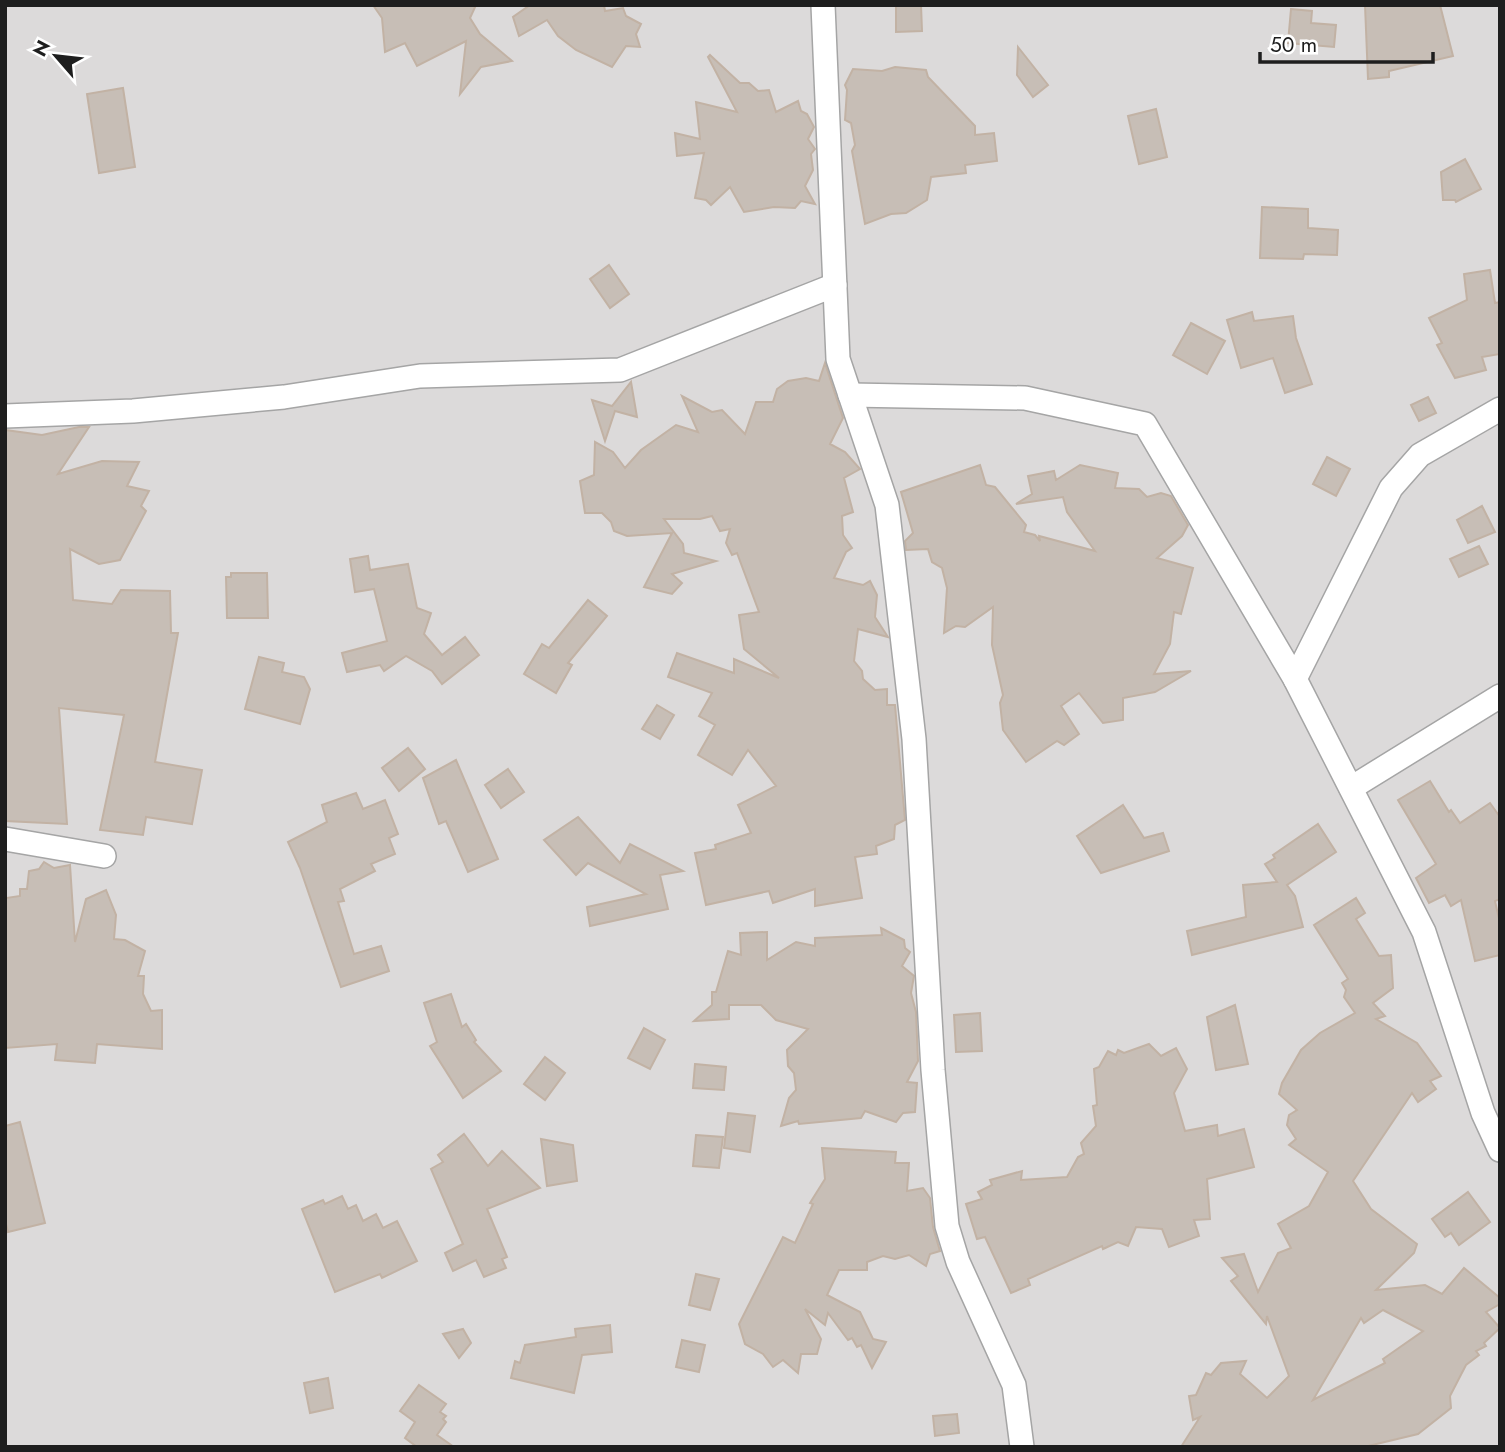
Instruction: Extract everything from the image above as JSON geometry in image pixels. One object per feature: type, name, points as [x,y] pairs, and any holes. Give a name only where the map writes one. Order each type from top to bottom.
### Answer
[{"type":"street","points":[[823,5],[838,359],[887,505],[914,739],[933,1070],[947,1226],[958,1262],[1014,1385],[1022,1447]]},
{"type":"street","points":[[5,415],[161,409],[284,397],[420,376],[620,370],[835,285]]},
{"type":"street","points":[[850,395],[1026,398],[1145,424],[1295,680],[1424,932],[1483,1113],[1500,1150]]},
{"type":"street","points":[[1295,680],[1391,488],[1420,455],[1500,409]]},
{"type":"street","points":[[1351,789],[1500,696]]},
{"type":"street","points":[[5,839],[104,856]]},
{"type":"shaded area","points":[[5,5],[1500,5],[1500,1447],[5,1447]]},
{"type":"building","points":[[373,5],[476,5],[470,18],[480,34],[512,61],[481,67],[460,94],[466,41],[417,66],[405,43],[385,52],[382,18]]},
{"type":"building","points":[[530,5],[604,5],[605,11],[623,8],[626,16],[641,24],[636,34],[640,47],[626,46],[612,67],[576,50],[558,36],[547,20],[519,36],[513,17]]},
{"type":"building","points":[[896,5],[921,5],[922,31],[896,32]]},
{"type":"building","points":[[1365,5],[1440,5],[1453,56],[1389,71],[1389,77],[1368,79]]},
{"type":"building","points":[[1291,9],[1312,11],[1311,23],[1336,25],[1334,47],[1288,43]]},
{"type":"building","points":[[1018,47],[1048,85],[1033,97],[1017,75]]},
{"type":"building","points":[[710,55],[740,83],[749,83],[758,91],[769,90],[776,112],[798,101],[801,111],[807,114],[814,127],[808,139],[815,149],[811,154],[813,170],[805,186],[815,204],[801,201],[795,208],[774,207],[744,212],[730,187],[711,205],[706,200],[695,198],[704,153],[677,156],[675,133],[700,139],[696,102],[737,112],[708,57]]},
{"type":"building","points":[[895,67],[926,70],[928,77],[975,126],[975,135],[994,133],[997,161],[965,165],[966,173],[931,177],[927,200],[906,213],[891,214],[865,224],[852,151],[855,145],[851,123],[845,120],[845,85],[853,69],[882,71]]},
{"type":"building","points":[[123,88],[135,167],[99,173],[87,94]]},
{"type":"building","points":[[1156,109],[1167,157],[1139,164],[1128,116]]},
{"type":"building","points":[[1465,159],[1481,189],[1456,202],[1443,200],[1441,172]]},
{"type":"building","points":[[1262,207],[1308,209],[1308,228],[1338,230],[1337,255],[1304,254],[1303,259],[1260,258]]},
{"type":"building","points":[[609,265],[629,294],[610,308],[590,279]]},
{"type":"building","points":[[1490,270],[1495,303],[1500,302],[1500,354],[1482,357],[1486,370],[1455,378],[1437,345],[1442,343],[1429,318],[1467,300],[1464,274]]},
{"type":"building","points":[[1252,312],[1254,321],[1293,316],[1296,338],[1312,384],[1285,393],[1273,358],[1241,368],[1227,320]]},
{"type":"building","points":[[1191,323],[1225,341],[1207,374],[1173,355]]},
{"type":"building","points":[[825,363],[843,418],[830,444],[845,452],[860,469],[844,478],[853,512],[842,516],[843,535],[852,548],[846,552],[834,578],[863,585],[870,581],[877,595],[875,617],[888,637],[858,629],[854,661],[862,671],[863,679],[875,690],[887,689],[887,705],[895,705],[905,820],[895,825],[894,839],[876,846],[877,854],[855,857],[862,898],[815,906],[815,889],[773,903],[769,891],[706,905],[695,853],[716,849],[715,845],[751,833],[738,805],[776,786],[748,750],[732,775],[698,755],[715,725],[699,716],[712,693],[668,677],[677,653],[734,673],[734,659],[779,678],[744,649],[739,615],[759,612],[737,553],[732,555],[726,543],[730,529],[720,531],[712,516],[700,519],[664,519],[683,544],[684,553],[716,561],[672,574],[682,583],[672,594],[644,587],[672,533],[627,536],[614,531],[611,522],[602,513],[585,513],[580,481],[594,475],[595,442],[613,452],[625,468],[641,450],[676,425],[698,432],[682,396],[712,412],[722,410],[745,434],[756,402],[773,402],[777,389],[788,381],[806,378],[819,381]]},
{"type":"building","points":[[631,382],[637,417],[615,411],[605,441],[592,400],[612,406]]},
{"type":"building","points":[[1428,397],[1436,413],[1419,421],[1411,405]]},
{"type":"building","points":[[89,427],[58,474],[102,461],[139,462],[127,486],[149,491],[141,506],[146,511],[120,560],[99,564],[70,549],[73,600],[112,604],[121,590],[170,591],[171,633],[178,633],[155,762],[202,770],[192,824],[146,817],[143,835],[100,830],[124,715],[59,708],[67,824],[5,821],[5,430],[42,435]]},
{"type":"building","points":[[1327,457],[1350,469],[1336,496],[1313,484]]},
{"type":"building","points":[[980,465],[986,485],[995,487],[1026,525],[1024,532],[1035,535],[1040,541],[1039,536],[1095,551],[1067,512],[1063,497],[1016,504],[1032,494],[1028,476],[1054,471],[1056,480],[1080,465],[1118,473],[1115,488],[1139,489],[1147,497],[1161,493],[1171,496],[1188,525],[1182,536],[1157,558],[1193,568],[1181,614],[1174,612],[1170,644],[1154,674],[1191,671],[1155,692],[1123,698],[1123,720],[1103,723],[1079,693],[1061,706],[1079,734],[1064,745],[1057,741],[1026,762],[1003,730],[1000,703],[1003,695],[992,645],[993,607],[965,627],[956,626],[944,633],[947,588],[942,568],[932,562],[928,549],[906,550],[905,541],[913,533],[901,492]]},
{"type":"building","points":[[1482,506],[1495,532],[1468,543],[1457,520]]},
{"type":"building","points":[[1479,546],[1488,564],[1459,577],[1450,559]]},
{"type":"building","points":[[368,556],[370,570],[408,564],[417,608],[431,613],[424,634],[442,655],[465,637],[479,655],[442,684],[432,671],[406,656],[384,671],[380,665],[347,672],[342,653],[387,641],[374,589],[355,592],[350,559]]},
{"type":"building","points":[[231,573],[267,573],[268,618],[227,618],[226,577],[231,577]]},
{"type":"building","points":[[588,600],[607,616],[568,663],[572,665],[556,693],[524,674],[542,644],[549,648]]},
{"type":"building","points":[[259,657],[284,663],[282,672],[304,677],[310,689],[300,724],[245,709]]},
{"type":"building","points":[[657,705],[674,715],[660,739],[642,729]]},
{"type":"building","points":[[408,748],[425,769],[399,791],[382,768]]},
{"type":"building","points":[[456,760],[498,859],[468,872],[446,821],[439,824],[423,778]]},
{"type":"building","points":[[508,769],[524,792],[501,808],[485,785]]},
{"type":"building","points":[[1430,781],[1449,812],[1451,810],[1460,823],[1490,803],[1500,817],[1500,899],[1495,901],[1500,923],[1500,955],[1475,961],[1461,900],[1451,906],[1445,895],[1429,903],[1416,878],[1436,864],[1398,800]]},
{"type":"building","points":[[356,793],[363,809],[385,800],[398,834],[389,838],[395,854],[371,864],[375,871],[340,889],[344,901],[338,902],[354,954],[381,946],[389,971],[341,987],[300,868],[288,842],[327,822],[322,805]]},
{"type":"building","points":[[1123,805],[1144,838],[1163,833],[1169,851],[1101,873],[1077,836]]},
{"type":"building","points":[[578,817],[620,863],[630,844],[683,871],[660,875],[668,909],[590,926],[587,907],[646,894],[588,863],[576,875],[544,840]]},
{"type":"building","points":[[1318,824],[1336,852],[1287,885],[1295,896],[1303,927],[1192,955],[1187,931],[1246,917],[1243,885],[1277,882],[1265,864],[1275,858],[1273,855]]},
{"type":"building","points":[[44,862],[54,868],[70,865],[75,942],[86,899],[106,890],[116,915],[114,939],[125,940],[145,951],[138,976],[144,976],[143,994],[151,1011],[162,1010],[162,1049],[97,1044],[95,1063],[55,1060],[57,1044],[5,1048],[6,898],[20,896],[20,889],[27,889],[29,871],[39,869]]},
{"type":"building","points":[[1356,898],[1365,913],[1356,919],[1379,956],[1391,955],[1393,988],[1373,1003],[1385,1016],[1376,1019],[1417,1043],[1441,1076],[1430,1081],[1436,1089],[1418,1102],[1412,1093],[1353,1181],[1371,1209],[1417,1244],[1414,1253],[1376,1290],[1425,1285],[1442,1294],[1464,1268],[1500,1298],[1500,1304],[1486,1312],[1500,1328],[1484,1343],[1486,1346],[1476,1351],[1479,1355],[1466,1365],[1450,1396],[1451,1408],[1418,1434],[1364,1447],[1181,1447],[1200,1417],[1193,1420],[1189,1396],[1196,1395],[1206,1373],[1211,1375],[1221,1363],[1246,1361],[1240,1374],[1267,1398],[1289,1376],[1267,1316],[1266,1324],[1231,1281],[1238,1276],[1222,1258],[1244,1254],[1258,1292],[1278,1253],[1291,1248],[1278,1224],[1309,1206],[1328,1172],[1289,1145],[1296,1139],[1287,1125],[1289,1115],[1297,1110],[1279,1094],[1282,1083],[1301,1050],[1320,1033],[1355,1013],[1344,997],[1346,990],[1342,983],[1348,979],[1314,925]],"holes":[[[1383,1310],[1423,1331],[1383,1359],[1385,1363],[1313,1400],[1361,1318],[1364,1323]]]},
{"type":"building","points":[[881,928],[904,940],[905,948],[910,952],[902,966],[914,976],[911,993],[916,1012],[918,1061],[907,1082],[917,1083],[915,1112],[903,1113],[896,1122],[865,1111],[861,1118],[799,1124],[798,1121],[781,1126],[789,1098],[796,1090],[794,1073],[788,1066],[787,1050],[808,1029],[776,1020],[761,1005],[729,1005],[729,1019],[694,1021],[712,1005],[712,992],[716,992],[728,951],[741,955],[740,933],[767,932],[767,960],[796,942],[815,946],[815,938],[882,935]]},
{"type":"building","points":[[451,994],[462,1027],[466,1024],[476,1040],[474,1042],[501,1071],[463,1098],[430,1046],[437,1042],[424,1003]]},
{"type":"building","points":[[1235,1005],[1248,1064],[1216,1070],[1207,1017]]},
{"type":"building","points":[[980,1013],[982,1051],[956,1052],[954,1015]]},
{"type":"building","points":[[644,1028],[665,1040],[650,1069],[628,1058]]},
{"type":"building","points":[[1149,1044],[1161,1056],[1176,1048],[1187,1069],[1174,1093],[1185,1131],[1217,1125],[1218,1136],[1244,1129],[1254,1167],[1207,1179],[1210,1219],[1194,1220],[1199,1236],[1169,1247],[1162,1229],[1136,1227],[1128,1246],[1118,1242],[1103,1249],[1102,1246],[1028,1279],[1030,1285],[1011,1293],[985,1237],[977,1239],[966,1204],[982,1199],[978,1192],[992,1185],[990,1180],[1022,1171],[1021,1180],[1067,1177],[1078,1157],[1084,1154],[1081,1143],[1096,1126],[1093,1106],[1097,1105],[1094,1069],[1099,1067],[1108,1051],[1116,1055],[1118,1050],[1124,1053]]},
{"type":"building","points":[[545,1057],[565,1073],[545,1100],[524,1084]]},
{"type":"building","points":[[695,1064],[726,1067],[724,1090],[693,1088]]},
{"type":"building","points":[[728,1113],[755,1116],[750,1152],[724,1148]]},
{"type":"building","points":[[20,1122],[45,1223],[8,1232],[5,1220],[5,1126]]},
{"type":"building","points":[[464,1134],[488,1166],[502,1151],[540,1188],[487,1209],[507,1257],[502,1259],[506,1268],[484,1277],[476,1260],[453,1271],[445,1253],[463,1244],[431,1169],[443,1162],[438,1155]]},
{"type":"building","points":[[696,1135],[723,1137],[719,1168],[693,1166]]},
{"type":"building","points":[[541,1139],[573,1145],[577,1181],[547,1186]]},
{"type":"building","points":[[822,1148],[896,1152],[895,1163],[909,1163],[907,1191],[923,1188],[930,1198],[933,1227],[940,1251],[930,1254],[926,1266],[909,1255],[895,1259],[883,1256],[867,1262],[867,1270],[839,1270],[827,1295],[860,1312],[873,1339],[886,1342],[872,1368],[861,1345],[857,1347],[852,1338],[848,1340],[828,1313],[825,1325],[805,1309],[821,1339],[817,1354],[801,1354],[798,1373],[783,1360],[773,1367],[763,1354],[745,1344],[739,1324],[783,1237],[795,1243],[813,1204],[810,1203],[825,1179]]},
{"type":"building","points":[[1468,1192],[1490,1222],[1459,1245],[1451,1233],[1445,1237],[1432,1219]]},
{"type":"building","points":[[342,1196],[348,1209],[356,1205],[363,1221],[376,1214],[383,1228],[397,1221],[417,1261],[382,1278],[380,1274],[335,1292],[302,1209],[323,1200],[325,1204]]},
{"type":"building","points":[[696,1274],[719,1279],[710,1310],[689,1305]]},
{"type":"building","points":[[610,1325],[612,1352],[582,1355],[574,1393],[511,1378],[515,1361],[520,1363],[525,1345],[576,1337],[575,1329]]},
{"type":"building","points":[[463,1329],[471,1343],[459,1358],[443,1334]]},
{"type":"building","points":[[682,1340],[705,1345],[699,1372],[676,1367]]},
{"type":"building","points":[[328,1378],[333,1408],[310,1413],[304,1383]]},
{"type":"building","points":[[419,1385],[446,1404],[440,1412],[446,1416],[443,1419],[446,1422],[437,1435],[454,1447],[417,1447],[405,1438],[415,1422],[400,1411]]},
{"type":"building","points":[[957,1414],[959,1433],[935,1436],[933,1416]]}]
